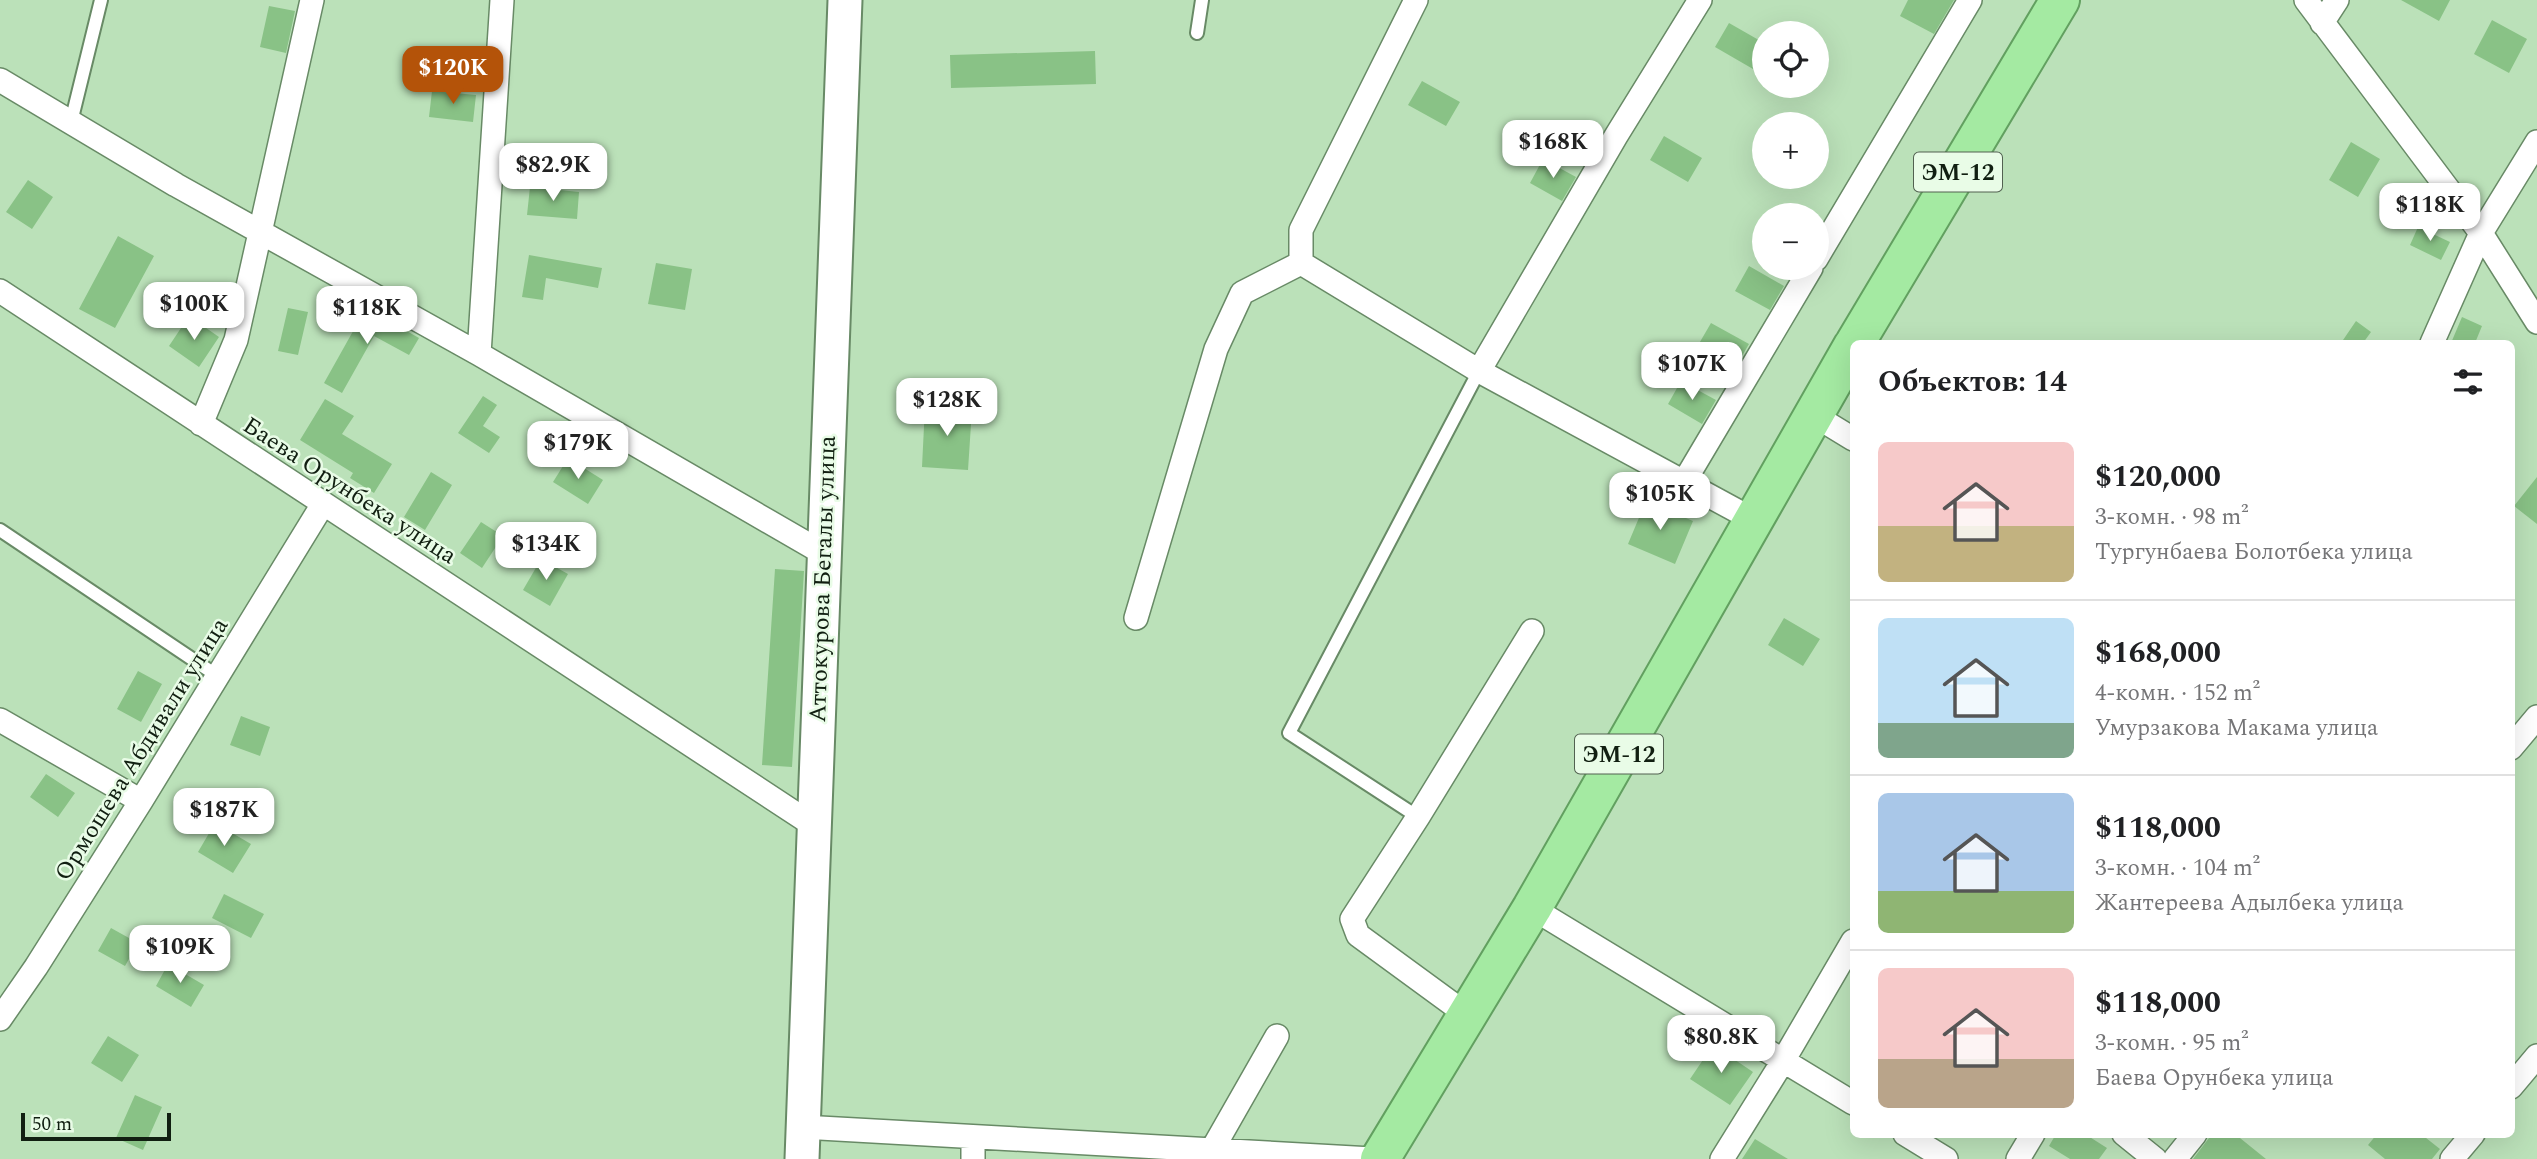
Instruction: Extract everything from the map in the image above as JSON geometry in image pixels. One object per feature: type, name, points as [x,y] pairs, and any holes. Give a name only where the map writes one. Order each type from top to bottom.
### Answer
[{"type":"highway","name":"ЭМ-12","points":[[1856,340],[2060,0]]},
{"type":"highway","name":"ЭМ-12","points":[[1380,1159],[1532,908],[1850,351]]},
{"type":"main road","name":"Аттокурова Бегалы улица","points":[[802,1143],[845,0]]},
{"type":"street","points":[[201,424],[236,340],[312,0]]},
{"type":"street","points":[[479,354],[502,0]]},
{"type":"street","points":[[1301,263],[1301,230],[1416,0]]},
{"type":"street","points":[[1479,371],[1616,136],[1700,0]]},
{"type":"street","points":[[1829,237],[1970,0]]},
{"type":"street","points":[[2306,0],[2481,233],[2537,322]]},
{"type":"street","points":[[2322,23],[2337,0]]},
{"type":"street","points":[[0,80],[259,232],[479,354],[823,552]]},
{"type":"street","points":[[2433,340],[2481,233],[2537,142]]},
{"type":"street","points":[[1301,263],[1479,371],[1752,519]]},
{"type":"street","points":[[1136,618],[1221,338],[1242,293],[1301,263]]},
{"type":"street","points":[[1684,482],[1804,280]]},
{"type":"street","name":"Баева Орунбека улица","points":[[0,291],[813,825]]},
{"type":"street","points":[[1812,414],[1850,437]]},
{"type":"street","name":"Ормошева Абдивали улица","points":[[0,1019],[141,801],[323,503]]},
{"type":"street","points":[[1466,1014],[1358,935],[1352,919],[1419,817],[1532,631]]},
{"type":"street","points":[[2515,743],[2537,717]]},
{"type":"street","points":[[0,720],[141,801]]},
{"type":"street","points":[[1532,908],[1850,1101]]},
{"type":"street","points":[[1722,1159],[1850,946]]},
{"type":"street","points":[[1212,1150],[1277,1036]]},
{"type":"street","points":[[2515,1082],[2537,1056]]},
{"type":"street","points":[[1912,1138],[1947,1159]]},
{"type":"street","points":[[2018,1159],[2031,1138]]},
{"type":"street","points":[[2129,1138],[2155,1159]]},
{"type":"street","points":[[2175,1159],[2192,1138]]},
{"type":"street","points":[[2452,1159],[2470,1138]]},
{"type":"street","points":[[802,1143],[1212,1150],[1372,1159]]},
{"type":"lane","points":[[71,122],[102,0]]},
{"type":"lane","points":[[1197,33],[1202,0]]},
{"type":"lane","points":[[1419,817],[1289,733],[1479,371]]},
{"type":"lane","points":[[0,530],[216,676]]},
{"type":"building","points":[[1908,0],[1954,0],[1934,34],[1900,16]]},
{"type":"building","points":[[2401,0],[2450,0],[2439,21]]},
{"type":"building","points":[[269,6],[295,11],[286,53],[260,47]]},
{"type":"building","points":[[2492,20],[2527,39],[2509,73],[2474,54]]},
{"type":"building","points":[[1729,23],[1752,36],[1752,68],[1715,47]]},
{"type":"building","points":[[1095,51],[1096,84],[951,88],[950,55]]},
{"type":"building","points":[[1422,81],[1460,102],[1446,126],[1408,105]]},
{"type":"building","points":[[432,91],[476,95],[473,122],[429,117]]},
{"type":"building","points":[[1664,136],[1702,158],[1688,182],[1650,160]]},
{"type":"building","points":[[2351,142],[2380,159],[2358,197],[2329,180]]},
{"type":"building","points":[[1543,159],[1576,177],[1562,201],[1530,183]]},
{"type":"building","points":[[28,180],[53,197],[32,229],[6,212]]},
{"type":"building","points":[[530,187],[579,192],[577,219],[527,215]]},
{"type":"building","points":[[2418,227],[2450,242],[2441,260],[2410,245]]},
{"type":"building","points":[[118,236],[154,256],[115,328],[79,309]]},
{"type":"building","points":[[529,255],[602,268],[598,288],[546,278],[543,300],[522,297]]},
{"type":"building","points":[[656,263],[692,269],[685,310],[648,304]]},
{"type":"building","points":[[1749,266],[1752,268],[1752,280],[1774,280],[1784,286],[1770,310],[1735,291]]},
{"type":"building","points":[[288,308],[308,312],[298,355],[278,351]]},
{"type":"building","points":[[366,308],[419,338],[409,355],[374,336],[342,393],[324,383]]},
{"type":"building","points":[[189,316],[219,337],[199,367],[169,346]]},
{"type":"building","points":[[2462,317],[2482,326],[2476,340],[2452,340]]},
{"type":"building","points":[[2356,321],[2371,332],[2365,340],[2343,340]]},
{"type":"building","points":[[1711,323],[1749,344],[1735,368],[1697,347]]},
{"type":"building","points":[[1681,381],[1716,400],[1702,424],[1668,404]]},
{"type":"building","points":[[483,396],[497,405],[483,426],[500,437],[489,453],[458,433]]},
{"type":"building","points":[[325,399],[354,416],[342,434],[392,464],[374,493],[350,478],[353,473],[300,440]]},
{"type":"building","points":[[925,406],[972,409],[968,470],[922,467]]},
{"type":"building","points":[[568,458],[603,480],[588,504],[553,482]]},
{"type":"building","points":[[431,472],[452,485],[425,530],[404,517]]},
{"type":"building","points":[[2537,477],[2537,524],[2515,505]]},
{"type":"building","points":[[1646,501],[1693,521],[1675,564],[1628,544]]},
{"type":"building","points":[[481,522],[503,536],[482,568],[460,553]]},
{"type":"building","points":[[541,559],[568,574],[550,606],[523,590]]},
{"type":"building","points":[[775,569],[804,571],[792,767],[762,765]]},
{"type":"building","points":[[1784,618],[1820,639],[1803,666],[1768,645]]},
{"type":"building","points":[[138,671],[162,684],[141,722],[117,709]]},
{"type":"building","points":[[241,716],[270,727],[260,756],[230,745]]},
{"type":"building","points":[[46,774],[75,793],[58,817],[30,797]]},
{"type":"building","points":[[215,823],[251,844],[233,873],[198,852]]},
{"type":"building","points":[[224,894],[264,914],[251,938],[212,918]]},
{"type":"building","points":[[111,928],[138,943],[125,966],[98,951]]},
{"type":"building","points":[[168,964],[204,985],[191,1007],[156,986]]},
{"type":"building","points":[[108,1036],[139,1055],[122,1082],[91,1063]]},
{"type":"building","points":[[1713,1045],[1753,1072],[1730,1105],[1690,1079]]},
{"type":"building","points":[[135,1095],[162,1107],[143,1150],[116,1138]]},
{"type":"building","points":[[2054,1138],[2091,1138],[2107,1148],[2099,1159],[2070,1159],[2049,1146]]},
{"type":"building","points":[[2209,1138],[2240,1138],[2266,1159],[2193,1159]]},
{"type":"building","points":[[2374,1138],[2426,1138],[2440,1149],[2432,1159],[2385,1159],[2368,1145]]},
{"type":"building","points":[[1755,1139],[1788,1159],[1742,1159]]}]
